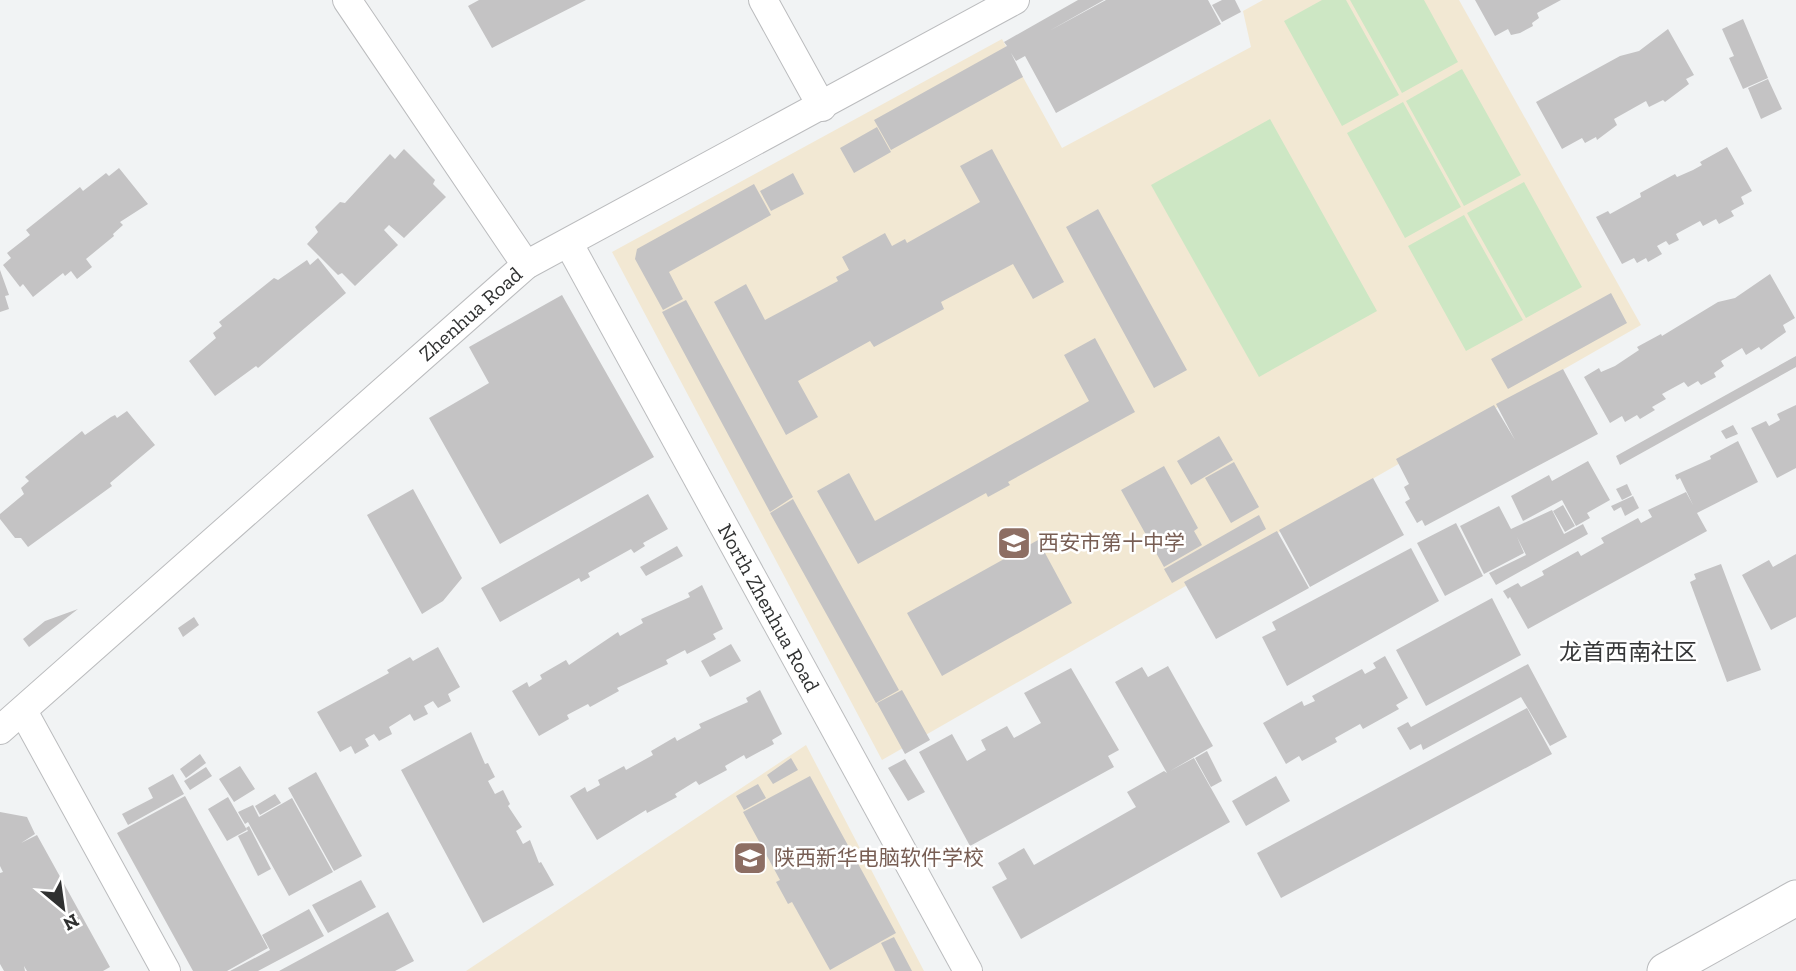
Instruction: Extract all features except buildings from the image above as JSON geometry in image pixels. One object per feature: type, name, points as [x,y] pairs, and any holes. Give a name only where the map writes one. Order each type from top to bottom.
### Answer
[{"type":"main road","points":[[1665,971],[1796,898]]},
{"type":"street","points":[[347,0],[526,265]]},
{"type":"street","points":[[763,0],[822,107]]},
{"type":"street","name":"Zhenhua Road","points":[[0,730],[526,265],[822,107],[1015,0]]},
{"type":"street","name":"North Zhenhua Road","points":[[569,244],[968,971]]},
{"type":"street","points":[[23,711],[166,971]]},
{"type":"shaded area","name":"西安市第十中学","points":[[1263,0],[1459,0],[1641,325],[882,760],[612,252],[1002,39],[1062,148],[1251,47],[1243,11]]},
{"type":"shaded area","name":"陕西新华电脑软件学校","points":[[806,745],[924,971],[466,971]]},
{"type":"green space","points":[[1322,0],[1346,0],[1399,95],[1342,126],[1284,21]]},
{"type":"green space","points":[[1350,0],[1424,0],[1458,62],[1402,93]]},
{"type":"green space","points":[[1462,69],[1521,175],[1464,206],[1406,101]]},
{"type":"green space","points":[[1403,102],[1461,207],[1405,238],[1347,133]]},
{"type":"green space","points":[[1270,119],[1377,311],[1259,377],[1151,185]]},
{"type":"green space","points":[[1524,182],[1582,287],[1526,318],[1467,213]]},
{"type":"green space","points":[[1464,215],[1523,320],[1466,351],[1408,246]]},
{"type":"place","name":"西安市第十中学","points":[[1014,543]]},
{"type":"place","name":"陕西新华电脑软件学校","points":[[750,858]]},
{"type":"district","name":"龙首西南社区","points":[[1628,652]]}]
